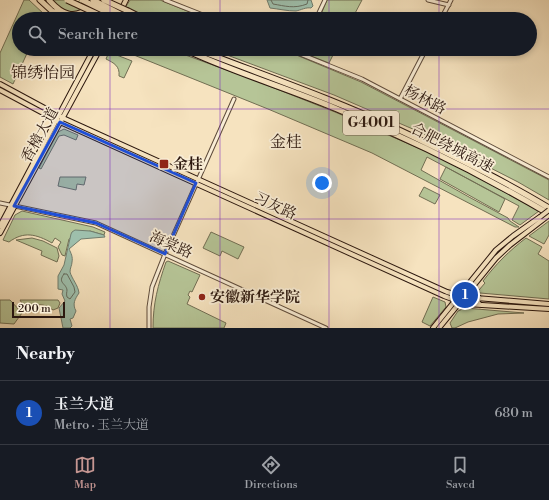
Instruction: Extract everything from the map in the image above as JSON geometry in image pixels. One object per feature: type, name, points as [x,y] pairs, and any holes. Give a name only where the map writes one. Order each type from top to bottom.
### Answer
[{"type":"highway","points":[[40,0],[54,12]]},
{"type":"highway","points":[[48,0],[55,8],[62,12]]},
{"type":"highway","points":[[67,0],[94,12]]},
{"type":"highway","points":[[82,0],[116,12]]},
{"type":"highway","points":[[83,12],[90,8],[93,0],[118,12]]},
{"type":"highway","points":[[94,12],[99,8],[101,0]]},
{"type":"highway","points":[[104,0],[121,12]]},
{"type":"highway","points":[[204,56],[215,59]]},
{"type":"highway","name":"合肥绕城高速","points":[[206,56],[338,104],[398,129],[513,187],[549,210]]},
{"type":"highway","name":"合肥绕城高速","points":[[209,56],[398,134],[510,192],[549,215]]},
{"type":"highway","points":[[211,56],[215,59]]},
{"type":"main road","points":[[113,12],[119,0]]},
{"type":"main road","points":[[120,12],[126,0]]},
{"type":"main road","name":"香樟大道","points":[[61,117],[91,56]]},
{"type":"main road","name":"香樟大道","points":[[0,233],[58,121],[96,56]]},
{"type":"main road","name":"习友路","points":[[0,84],[61,117],[448,292],[464,297],[549,304]]},
{"type":"main road","name":"习友路","points":[[0,90],[58,121],[444,296],[466,304],[549,309]]},
{"type":"main road","name":"香樟大道","points":[[0,226],[13,206]]},
{"type":"main road","points":[[448,292],[458,291],[473,283],[496,258],[549,210]]},
{"type":"main road","points":[[432,328],[460,302],[496,250],[513,236],[541,218],[549,215]]},
{"type":"main road","points":[[473,283],[472,295],[480,298],[477,301],[480,305]]},
{"type":"main road","points":[[439,328],[451,311],[455,300],[466,287]]},
{"type":"main road","points":[[444,296],[449,302],[451,311]]},
{"type":"main road","points":[[451,311],[466,304]]},
{"type":"street","points":[[165,0],[195,12]]},
{"type":"street","points":[[319,12],[325,0]]},
{"type":"street","points":[[428,0],[449,5]]},
{"type":"street","points":[[445,12],[451,0]]},
{"type":"street","name":"杨林路","points":[[305,56],[362,79],[549,177]]},
{"type":"street","points":[[400,99],[422,56]]},
{"type":"street","points":[[149,328],[149,307],[152,287],[165,254],[234,99]]},
{"type":"street","name":"海棠路","points":[[0,203],[96,223],[326,328]]},
{"type":"highlighted area","points":[[60,122],[196,183],[165,254],[96,223],[14,206]]},
{"type":"shaded area","points":[[24,0],[29,0],[42,12],[19,12]]},
{"type":"shaded area","points":[[50,0],[74,0],[78,2],[80,0],[91,0],[81,10],[71,12],[66,11]]},
{"type":"shaded area","points":[[130,0],[160,0],[190,12],[133,12],[125,8]]},
{"type":"shaded area","points":[[327,0],[362,0],[356,12],[322,12]]},
{"type":"shaded area","points":[[12,26],[12,56],[26,56],[13,84],[0,77],[0,53]]},
{"type":"shaded area","points":[[107,56],[119,56],[132,61],[124,78],[119,76],[119,70],[116,65],[106,59]]},
{"type":"shaded area","points":[[136,56],[188,56],[254,80],[335,112],[446,160],[539,211],[520,225],[512,220],[519,206],[427,157],[421,170],[508,218],[519,227],[515,227],[372,153]]},
{"type":"shaded area","points":[[230,56],[299,56],[361,82],[549,180],[549,200],[518,182],[422,133],[334,95]]},
{"type":"shaded area","points":[[311,56],[332,56],[329,63]]},
{"type":"shaded area","points":[[64,129],[78,135],[76,140],[64,135],[59,136],[41,169],[39,168],[58,132]]},
{"type":"shaded area","points":[[446,167],[505,199],[499,212],[440,179]]},
{"type":"shaded area","points":[[60,177],[86,177],[84,185],[77,184],[76,190],[58,186]]},
{"type":"shaded area","points":[[424,187],[440,195],[435,204],[419,196]]},
{"type":"shaded area","points":[[22,211],[93,227],[105,232],[104,235],[90,231],[69,239],[65,256],[62,255],[58,247],[61,242],[55,238],[52,243],[30,235],[20,236],[9,242],[3,240],[15,215]]},
{"type":"shaded area","points":[[549,221],[549,235],[544,244],[529,236]]},
{"type":"shaded area","points":[[211,232],[244,247],[238,259],[222,251],[220,256],[203,248]]},
{"type":"shaded area","points":[[32,238],[43,241],[57,248],[59,256],[57,262],[41,255],[42,251],[16,240]]},
{"type":"shaded area","points":[[526,238],[542,247],[538,254],[549,261],[549,299],[480,293],[477,289],[479,290],[485,283],[483,281],[488,275],[503,258]]},
{"type":"shaded area","points":[[168,261],[200,275],[192,292],[190,291],[188,295],[190,297],[187,304],[226,323],[224,328],[153,328],[156,294],[166,262]]},
{"type":"shaded area","points":[[433,297],[445,302],[446,307],[430,326],[422,322]]},
{"type":"shaded area","points":[[0,300],[10,300],[22,313],[14,324],[0,323]]},
{"type":"shaded area","points":[[20,300],[58,300],[60,303],[58,308],[53,310],[47,306],[36,305],[26,310]]},
{"type":"shaded area","points":[[465,308],[524,313],[498,314],[452,328],[450,323],[458,311]]},
{"type":"water","points":[[267,0],[311,0],[313,6],[311,8],[296,11],[270,8]]},
{"type":"water","points":[[75,230],[90,231],[104,235],[105,237],[81,239],[69,249],[72,258],[70,272],[79,293],[74,302],[76,311],[73,318],[70,319],[72,326],[70,328],[63,328],[59,308],[65,301],[62,294],[63,290],[58,289],[58,276],[64,265],[71,234]]},
{"type":"place","name":"金桂","points":[[164,164]]},
{"type":"place","name":"玉兰大道","points":[[465,295]]},
{"type":"place","name":"安徽新华学院","points":[[202,297]]},
{"type":"district","name":"锦绣怡园","points":[[43,73]]},
{"type":"district","name":"金桂","points":[[286,142]]}]
